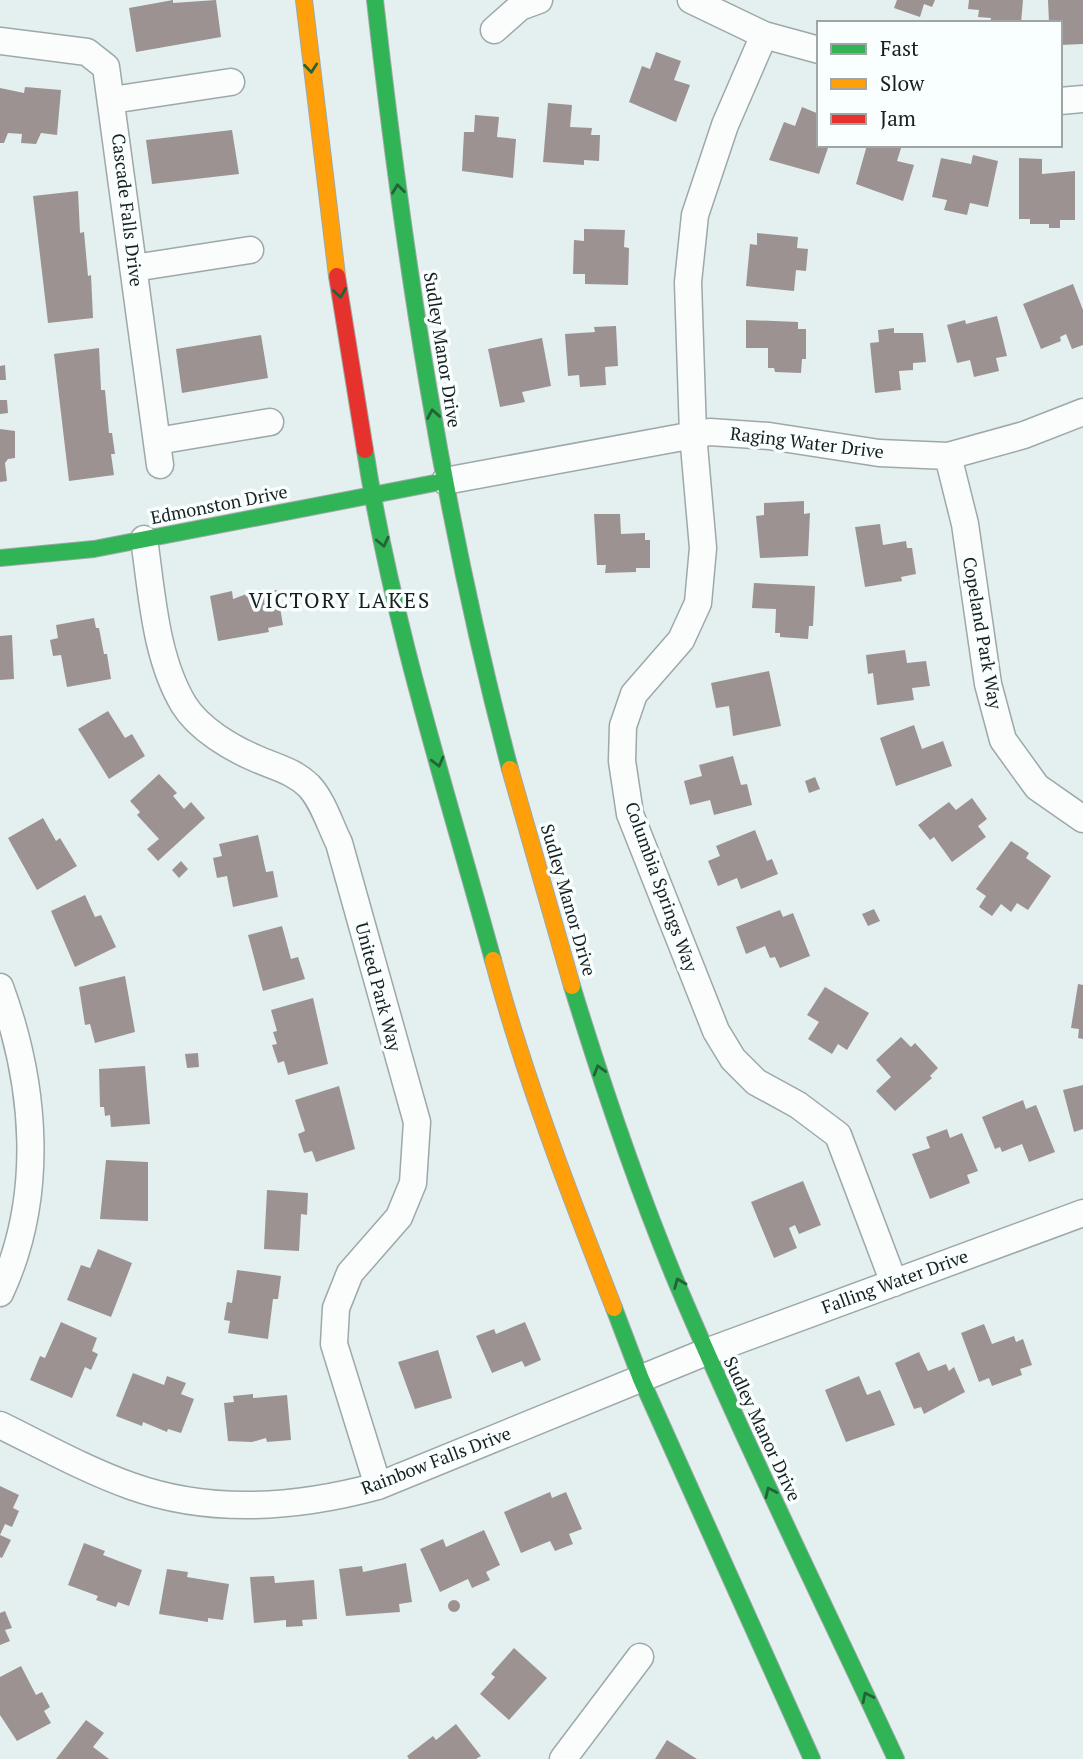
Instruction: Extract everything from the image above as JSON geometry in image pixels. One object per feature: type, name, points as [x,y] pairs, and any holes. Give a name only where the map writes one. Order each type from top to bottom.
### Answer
[{"type":"main road","points":[[304,0],[329,223],[372,495],[416,680],[513,1034],[557,1161],[641,1379],[812,1759]]},
{"type":"main road","name":"Sudley Manor Drive","points":[[375,0],[413,304],[444,481],[481,657],[549,911],[617,1125],[706,1352],[896,1759]]},
{"type":"main road","name":"Edmonston Drive","points":[[0,558],[57,554],[144,539],[444,481]]},
{"type":"street","points":[[494,30],[520,7],[539,0]]},
{"type":"street","points":[[691,0],[764,36],[817,49]]},
{"type":"street","name":"Columbia Springs Way","points":[[764,36],[725,125],[695,215],[688,282],[693,434],[702,548],[698,603],[681,640],[634,694],[623,726],[622,761],[630,814],[716,1031],[733,1059],[755,1082],[798,1105],[838,1135],[894,1283]]},
{"type":"street","name":"Cascade Falls Drive","points":[[0,41],[87,52],[106,67],[158,453],[270,422]]},
{"type":"street","points":[[112,100],[231,82]]},
{"type":"street","points":[[1062,101],[1083,99]]},
{"type":"street","points":[[134,268],[250,250]]},
{"type":"street","name":"Raging Water Drive","points":[[444,481],[710,432],[769,436],[879,453],[948,456],[1024,435],[1083,412]]},
{"type":"street","name":"Copeland Park Way","points":[[948,456],[965,524],[988,684],[1003,740],[1037,787],[1083,819]]},
{"type":"street","name":"United Park Way","points":[[144,539],[158,633],[184,705],[204,727],[228,743],[257,759],[282,767],[309,786],[339,843],[417,1122],[413,1183],[399,1217],[350,1273],[336,1308],[334,1344],[378,1486]]},
{"type":"street","points":[[0,987],[16,1038],[27,1094],[30,1147],[28,1208],[14,1264],[0,1293]]},
{"type":"street","name":"Falling Water Drive","points":[[706,1352],[1083,1213]]},
{"type":"street","name":"Rainbow Falls Drive","points":[[0,1425],[131,1486],[186,1500],[239,1507],[287,1505],[335,1498],[378,1486],[706,1352]]},
{"type":"street","points":[[563,1759],[640,1657]]},
{"type":"building","points":[[173,0],[173,3],[216,0],[221,37],[136,52],[129,8]]},
{"type":"building","points":[[897,0],[935,0],[932,7],[924,4],[920,17],[894,8]]},
{"type":"building","points":[[969,0],[1023,0],[1021,21],[990,21],[991,18],[978,17],[979,10],[968,9]]},
{"type":"building","points":[[1048,0],[1083,0],[1083,44],[1062,45],[1062,21],[1049,21]]},
{"type":"building","points":[[656,52],[681,61],[674,80],[690,85],[676,122],[629,102],[642,66],[650,69]]},
{"type":"building","points":[[25,87],[61,90],[57,135],[41,133],[36,144],[21,143],[22,134],[8,133],[4,143],[0,143],[0,88],[24,93]]},
{"type":"building","points":[[548,103],[572,105],[570,127],[592,128],[591,135],[600,135],[599,161],[584,160],[584,165],[543,162]]},
{"type":"building","points":[[802,107],[817,113],[817,147],[828,147],[819,174],[769,160],[784,122],[795,126]]},
{"type":"building","points":[[475,115],[499,117],[497,137],[516,139],[513,178],[462,171],[464,132],[474,132]]},
{"type":"building","points":[[232,130],[239,174],[152,184],[146,140]]},
{"type":"building","points":[[866,147],[901,147],[897,161],[914,165],[903,201],[856,184]]},
{"type":"building","points":[[973,155],[998,161],[988,207],[970,203],[967,215],[944,210],[947,200],[932,197],[941,158],[971,164]]},
{"type":"building","points":[[1019,158],[1042,159],[1042,174],[1075,171],[1075,220],[1060,220],[1060,228],[1049,228],[1049,224],[1030,224],[1030,219],[1019,219]]},
{"type":"building","points":[[78,191],[80,233],[84,232],[88,276],[91,275],[93,318],[48,323],[33,196]]},
{"type":"building","points":[[584,229],[625,230],[624,247],[629,248],[628,285],[585,284],[585,274],[573,274],[574,240],[584,241]]},
{"type":"building","points":[[757,233],[798,237],[797,248],[808,249],[806,271],[796,270],[794,291],[746,286],[750,244],[757,245]]},
{"type":"building","points":[[1073,284],[1083,310],[1083,345],[1072,349],[1066,334],[1060,337],[1061,341],[1041,349],[1023,304]]},
{"type":"building","points":[[997,316],[1007,356],[996,358],[999,371],[974,377],[970,360],[957,363],[947,325],[965,320],[966,324]]},
{"type":"building","points":[[746,320],[798,322],[798,329],[806,329],[806,359],[802,359],[801,373],[775,372],[774,368],[768,368],[768,348],[746,348]]},
{"type":"building","points":[[616,326],[618,366],[605,367],[606,385],[580,387],[579,375],[568,376],[565,334],[595,332],[594,327]]},
{"type":"building","points":[[894,328],[894,333],[923,333],[926,362],[913,363],[913,370],[899,371],[901,390],[875,393],[870,343],[879,342],[878,330]]},
{"type":"building","points":[[261,335],[268,378],[182,393],[176,349]]},
{"type":"building","points":[[542,338],[551,386],[522,392],[525,402],[500,407],[488,349]]},
{"type":"building","points":[[99,348],[101,390],[105,390],[109,433],[112,433],[115,454],[111,454],[114,475],[69,481],[54,354]]},
{"type":"building","points":[[5,365],[6,380],[0,380],[0,366]]},
{"type":"building","points":[[0,400],[7,400],[8,413],[0,414]]},
{"type":"building","points":[[0,429],[15,431],[15,458],[8,459],[5,463],[7,481],[0,482]]},
{"type":"building","points":[[804,501],[804,514],[810,513],[808,556],[760,558],[756,516],[764,515],[764,503]]},
{"type":"building","points":[[594,514],[620,514],[621,534],[645,533],[645,540],[650,540],[650,568],[636,568],[636,572],[605,573],[606,565],[597,565]]},
{"type":"building","points":[[880,524],[883,545],[906,541],[907,548],[912,548],[916,574],[901,577],[902,581],[865,587],[855,527]]},
{"type":"building","points":[[754,583],[815,586],[813,626],[809,626],[808,639],[780,637],[780,633],[775,633],[776,609],[752,608]]},
{"type":"building","points":[[260,589],[261,593],[277,590],[283,625],[268,628],[269,632],[218,641],[210,596],[232,591],[233,599]]},
{"type":"building","points":[[94,618],[96,628],[99,628],[104,654],[107,654],[111,679],[67,687],[61,655],[53,656],[50,640],[58,638],[56,625]]},
{"type":"building","points":[[12,635],[14,679],[0,680],[0,636]]},
{"type":"building","points":[[905,650],[907,663],[926,661],[930,686],[912,688],[914,700],[877,705],[873,673],[868,674],[866,655]]},
{"type":"building","points":[[769,671],[781,726],[733,736],[729,706],[716,708],[711,683]]},
{"type":"building","points":[[108,711],[125,738],[132,734],[145,756],[109,779],[78,729]]},
{"type":"building","points":[[914,725],[922,749],[943,741],[952,766],[896,786],[880,738]]},
{"type":"building","points":[[733,756],[741,785],[747,784],[752,805],[714,815],[710,800],[690,805],[684,781],[702,776],[699,765]]},
{"type":"building","points":[[159,774],[177,793],[173,796],[184,809],[191,802],[205,818],[158,861],[147,849],[159,839],[137,815],[140,812],[130,801]]},
{"type":"building","points":[[815,777],[820,789],[809,793],[805,781]]},
{"type":"building","points":[[972,798],[987,819],[978,826],[986,837],[952,862],[934,837],[930,840],[918,825],[949,802],[956,810]]},
{"type":"building","points":[[43,818],[56,841],[60,838],[77,866],[37,890],[8,838]]},
{"type":"building","points":[[755,830],[767,861],[772,859],[778,874],[741,889],[737,878],[718,886],[708,861],[720,856],[716,846]]},
{"type":"building","points":[[258,835],[266,872],[273,871],[278,897],[233,907],[227,876],[217,878],[213,858],[222,856],[219,844]]},
{"type":"building","points":[[1011,841],[1029,853],[1026,858],[1051,876],[1028,910],[1017,903],[1011,912],[1001,904],[992,916],[979,907],[986,896],[976,889]]},
{"type":"building","points":[[181,861],[188,869],[179,878],[172,870]]},
{"type":"building","points":[[85,895],[95,917],[101,915],[116,947],[75,967],[51,911]]},
{"type":"building","points":[[874,909],[880,921],[868,926],[862,914]]},
{"type":"building","points":[[780,910],[783,917],[793,913],[810,956],[780,968],[775,957],[770,958],[765,946],[746,954],[736,927]]},
{"type":"building","points":[[282,926],[291,959],[298,957],[305,979],[263,991],[248,935]]},
{"type":"building","points":[[125,976],[135,1032],[95,1043],[90,1024],[85,1025],[79,987]]},
{"type":"building","points":[[1078,984],[1083,985],[1083,1039],[1078,1038],[1079,1029],[1071,1028]]},
{"type":"building","points":[[825,987],[869,1013],[847,1050],[838,1044],[832,1054],[808,1039],[819,1022],[807,1015]]},
{"type":"building","points":[[313,998],[328,1064],[288,1075],[284,1061],[278,1063],[272,1045],[277,1044],[273,1032],[277,1031],[271,1010]]},
{"type":"building","points":[[901,1037],[911,1047],[915,1043],[938,1068],[930,1076],[932,1078],[895,1111],[876,1091],[891,1077],[876,1060]]},
{"type":"building","points":[[198,1053],[199,1067],[187,1068],[185,1054]]},
{"type":"building","points":[[145,1066],[150,1124],[111,1127],[110,1115],[105,1116],[104,1107],[100,1107],[99,1069]]},
{"type":"building","points":[[1083,1085],[1083,1129],[1074,1132],[1063,1090]]},
{"type":"building","points":[[339,1086],[355,1149],[316,1162],[312,1151],[304,1153],[298,1134],[305,1131],[295,1100]]},
{"type":"building","points":[[1023,1100],[1026,1109],[1036,1105],[1055,1152],[1029,1162],[1022,1144],[1002,1152],[1000,1147],[995,1149],[982,1117]]},
{"type":"building","points":[[947,1129],[950,1138],[962,1133],[978,1171],[967,1175],[970,1183],[930,1199],[912,1154],[930,1148],[926,1137]]},
{"type":"building","points":[[106,1160],[148,1162],[148,1221],[100,1219]]},
{"type":"building","points":[[803,1181],[821,1225],[799,1234],[795,1225],[789,1228],[797,1248],[774,1258],[751,1202]]},
{"type":"building","points":[[267,1190],[308,1193],[307,1215],[301,1214],[299,1251],[264,1249]]},
{"type":"building","points":[[98,1249],[132,1263],[111,1317],[67,1300],[81,1265],[90,1268]]},
{"type":"building","points":[[237,1270],[281,1276],[278,1299],[273,1299],[268,1339],[228,1333],[230,1321],[224,1320],[227,1302],[232,1303]]},
{"type":"building","points":[[61,1322],[97,1338],[92,1351],[98,1354],[91,1370],[85,1367],[72,1398],[30,1380],[40,1356],[45,1358]]},
{"type":"building","points":[[525,1322],[541,1360],[525,1367],[522,1361],[492,1373],[476,1336],[494,1329],[496,1334]]},
{"type":"building","points":[[984,1324],[992,1344],[1014,1336],[1016,1342],[1023,1339],[1032,1365],[1020,1369],[1022,1375],[992,1386],[989,1378],[979,1382],[961,1333]]},
{"type":"building","points":[[438,1350],[452,1398],[415,1409],[398,1362]]},
{"type":"building","points":[[919,1352],[928,1371],[946,1364],[949,1371],[954,1367],[965,1392],[924,1414],[921,1407],[914,1409],[895,1363]]},
{"type":"building","points":[[133,1373],[164,1385],[167,1376],[186,1383],[181,1394],[194,1399],[181,1433],[168,1429],[167,1432],[143,1422],[142,1426],[116,1416]]},
{"type":"building","points":[[859,1376],[867,1395],[880,1390],[895,1425],[846,1442],[825,1390]]},
{"type":"building","points":[[253,1394],[253,1398],[287,1395],[291,1440],[267,1442],[266,1438],[252,1442],[228,1441],[224,1403],[234,1402],[233,1396]]},
{"type":"building","points":[[0,1486],[19,1495],[13,1508],[19,1511],[12,1527],[5,1524],[0,1535]]},
{"type":"building","points":[[550,1492],[552,1498],[566,1492],[582,1529],[569,1534],[573,1544],[555,1551],[550,1541],[521,1553],[504,1512]]},
{"type":"building","points":[[484,1530],[500,1565],[486,1572],[490,1580],[472,1588],[468,1579],[440,1592],[420,1549],[443,1539],[446,1547]]},
{"type":"building","points":[[0,1535],[11,1540],[2,1558],[0,1557]]},
{"type":"building","points":[[84,1543],[105,1551],[103,1555],[142,1570],[129,1606],[118,1602],[116,1607],[96,1600],[98,1596],[68,1585]]},
{"type":"building","points":[[406,1563],[412,1602],[399,1604],[400,1612],[346,1616],[339,1569],[362,1566],[363,1572]]},
{"type":"building","points":[[167,1569],[188,1572],[187,1577],[229,1584],[223,1620],[208,1618],[208,1622],[159,1614]]},
{"type":"building","points":[[274,1576],[275,1583],[314,1580],[317,1619],[302,1620],[303,1626],[286,1627],[286,1620],[254,1623],[250,1577]]},
{"type":"building","points":[[449,1601],[459,1601],[459,1611],[449,1611]]},
{"type":"building","points":[[5,1611],[12,1628],[5,1630],[10,1641],[0,1645],[0,1613]]},
{"type":"building","points":[[514,1648],[547,1678],[509,1720],[480,1694],[495,1677],[491,1674]]},
{"type":"building","points":[[21,1666],[36,1695],[42,1692],[50,1707],[44,1711],[51,1723],[17,1741],[0,1715],[0,1677]]},
{"type":"building","points":[[86,1720],[104,1733],[93,1747],[109,1759],[56,1759]]},
{"type":"building","points":[[456,1724],[481,1756],[476,1759],[409,1759],[407,1756],[433,1736],[436,1740]]},
{"type":"building","points":[[667,1740],[697,1759],[655,1759]]},
{"type":"traffic: fast","points":[[375,0],[399,194],[428,387],[465,579],[510,769]]},
{"type":"traffic: fast","points":[[365,450],[376,515],[405,643],[493,960]]},
{"type":"traffic: fast","points":[[0,558],[94,549],[445,481]]},
{"type":"traffic: fast","points":[[572,986],[621,1137],[678,1286],[758,1465],[896,1759]]},
{"type":"traffic: fast","points":[[614,1308],[641,1379],[812,1759]]},
{"type":"traffic: slow","points":[[304,0],[337,276]]},
{"type":"traffic: slow","points":[[510,769],[572,986]]},
{"type":"traffic: slow","points":[[493,960],[533,1092],[614,1308]]},
{"type":"traffic: jam","points":[[337,276],[365,450]]},
{"type":"district","name":"VICTORY LAKES","points":[[340,601]]}]
